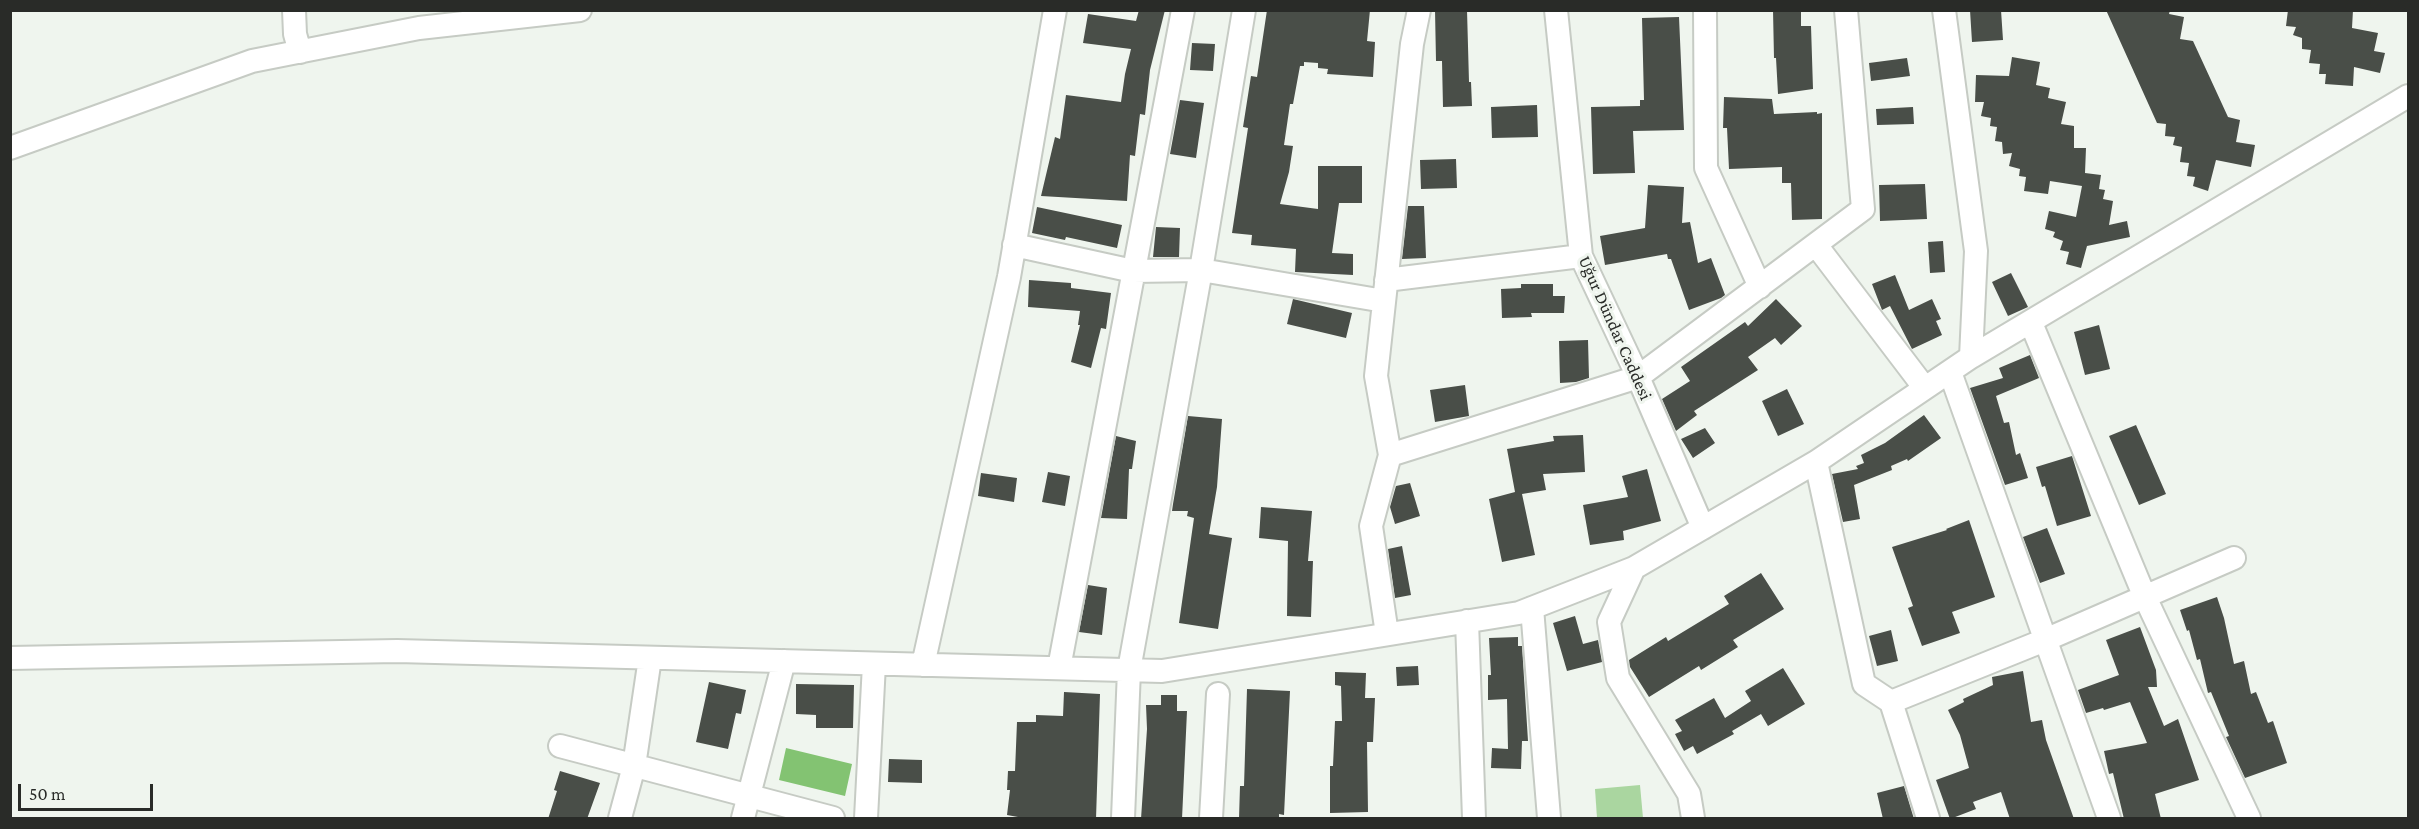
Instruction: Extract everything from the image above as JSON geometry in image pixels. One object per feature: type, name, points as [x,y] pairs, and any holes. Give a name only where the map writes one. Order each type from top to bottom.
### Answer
[{"type":"street","points":[[294,10],[295,34],[300,52]]},
{"type":"street","points":[[923,665],[1014,245],[1055,10]]},
{"type":"street","points":[[1059,668],[1183,10]]},
{"type":"street","points":[[1123,819],[1129,670],[1201,270],[1244,10]]},
{"type":"street","points":[[1387,634],[1371,526],[1390,455],[1376,376],[1412,44],[1419,10]]},
{"type":"street","name":"Uğur Dündar Caddesi","points":[[1556,10],[1581,256],[1638,377],[1703,528]]},
{"type":"street","points":[[1705,10],[1706,168],[1760,287]]},
{"type":"street","points":[[1390,455],[1638,377],[1863,209],[1846,10]]},
{"type":"street","points":[[1944,10],[1976,251],[1971,357]]},
{"type":"street","points":[[10,148],[252,61],[419,28],[448,17],[572,11]]},
{"type":"street","points":[[10,658],[397,651],[1162,671],[1519,613],[1634,568],[1703,528],[1816,462],[1971,357],[2409,96]]},
{"type":"street","points":[[1014,245],[1133,271],[1201,270],[1385,290],[1581,256]]},
{"type":"street","points":[[1816,245],[1924,387]]},
{"type":"street","points":[[2031,323],[2144,595],[2249,818]]},
{"type":"street","points":[[1950,372],[2109,819]]},
{"type":"street","points":[[1816,462],[1864,684],[1891,702],[1928,819]]},
{"type":"street","points":[[1891,702],[2045,640],[2144,595],[2234,558]]},
{"type":"street","points":[[1634,568],[1609,622],[1618,678],[1689,794],[1693,819]]},
{"type":"street","points":[[1532,608],[1549,819]]},
{"type":"street","points":[[1467,621],[1474,819]]},
{"type":"street","points":[[620,819],[634,765],[650,658]]},
{"type":"street","points":[[743,819],[784,661]]},
{"type":"street","points":[[866,819],[874,664]]},
{"type":"street","points":[[1211,819],[1218,694]]},
{"type":"street","points":[[560,746],[833,819]]},
{"type":"street","points":[[1687,819],[1689,794]]},
{"type":"shaded area","points":[[786,748],[852,764],[845,796],[779,780]]},
{"type":"shaded area","points":[[1640,785],[1643,818],[1597,818],[1595,789]]},
{"type":"building","points":[[1139,10],[1165,10],[1150,70],[1145,115],[1140,114],[1135,156],[1130,155],[1127,201],[1041,196],[1055,137],[1060,139],[1066,95],[1121,102],[1131,49],[1083,43],[1088,14],[1136,21]]},
{"type":"building","points":[[1267,10],[1370,10],[1367,41],[1375,42],[1373,77],[1327,74],[1328,69],[1318,68],[1318,63],[1304,62],[1304,66],[1300,66],[1293,104],[1290,104],[1284,145],[1293,146],[1280,204],[1318,209],[1318,166],[1362,166],[1362,203],[1339,203],[1332,253],[1353,254],[1353,275],[1295,272],[1296,249],[1251,245],[1252,235],[1232,233],[1248,128],[1243,127],[1251,76],[1257,77]]},
{"type":"building","points":[[1435,10],[1467,10],[1472,106],[1443,107],[1442,61],[1436,61]]},
{"type":"building","points":[[1773,10],[1801,10],[1801,26],[1811,26],[1813,89],[1778,94],[1776,58],[1774,58]]},
{"type":"building","points":[[1970,10],[2001,10],[2003,40],[1972,42]]},
{"type":"building","points":[[2106,10],[2170,10],[2169,14],[2184,17],[2180,39],[2193,41],[2228,117],[2240,120],[2236,142],[2255,145],[2251,167],[2216,160],[2208,191],[2193,186],[2195,177],[2187,176],[2189,163],[2180,162],[2182,147],[2173,145],[2175,137],[2165,136],[2166,124],[2157,123]]},
{"type":"building","points":[[2288,10],[2353,10],[2352,28],[2378,33],[2374,51],[2385,53],[2380,73],[2354,67],[2353,86],[2325,84],[2326,74],[2319,74],[2320,64],[2309,63],[2311,50],[2302,49],[2302,38],[2293,35],[2296,27],[2286,26]]},
{"type":"building","points":[[1679,17],[1684,130],[1633,131],[1635,173],[1593,174],[1591,107],[1640,106],[1640,100],[1644,100],[1642,18]]},
{"type":"building","points":[[1192,43],[1215,44],[1213,71],[1190,70]]},
{"type":"building","points":[[2012,57],[2040,62],[2036,85],[2050,88],[2048,98],[2066,102],[2061,124],[2074,126],[2074,148],[2086,148],[2085,173],[2101,175],[2099,189],[2105,190],[2103,199],[2113,201],[2109,225],[2127,221],[2130,237],[2087,246],[2081,268],[2066,264],[2069,252],[2060,250],[2063,241],[2053,237],[2055,232],[2045,229],[2049,211],[2076,217],[2082,186],[2050,181],[2048,194],[2024,191],[2026,177],[2019,176],[2020,169],[2009,166],[2012,153],[2003,154],[2002,142],[1995,141],[1997,127],[1990,126],[1991,118],[1981,116],[1984,102],[1975,102],[1976,75],[2009,76]]},
{"type":"building","points":[[1907,58],[1910,76],[1871,81],[1869,63]]},
{"type":"building","points":[[1724,97],[1772,99],[1774,114],[1822,113],[1822,219],[1792,220],[1791,183],[1782,183],[1782,167],[1729,169],[1727,128],[1723,128]]},
{"type":"building","points":[[1180,100],[1204,103],[1196,158],[1170,154]]},
{"type":"building","points":[[1537,105],[1538,137],[1492,138],[1491,107]]},
{"type":"building","points":[[1913,107],[1914,124],[1877,125],[1876,109]]},
{"type":"building","points":[[1456,159],[1457,188],[1421,189],[1420,160]]},
{"type":"building","points":[[1925,184],[1927,219],[1880,221],[1879,185]]},
{"type":"building","points":[[1648,185],[1684,187],[1682,223],[1690,222],[1698,263],[1711,258],[1725,295],[1721,298],[1689,310],[1671,259],[1668,259],[1667,254],[1605,265],[1600,236],[1645,228]]},
{"type":"building","points":[[1408,206],[1424,206],[1426,258],[1402,259]]},
{"type":"building","points":[[1037,207],[1122,225],[1117,248],[1066,237],[1065,240],[1032,233]]},
{"type":"building","points":[[1156,227],[1180,228],[1179,257],[1153,257]]},
{"type":"building","points":[[1943,241],[1945,272],[1930,273],[1928,242]]},
{"type":"building","points":[[2011,273],[2028,307],[2008,316],[1992,282]]},
{"type":"building","points":[[1895,275],[1909,310],[1932,299],[1941,319],[1936,321],[1942,335],[1912,349],[1890,306],[1882,310],[1872,284]]},
{"type":"building","points":[[1029,280],[1071,283],[1071,288],[1111,293],[1106,329],[1101,328],[1091,368],[1071,362],[1080,325],[1078,325],[1080,311],[1028,307]]},
{"type":"building","points":[[1521,284],[1553,284],[1553,296],[1565,296],[1564,313],[1531,313],[1532,317],[1502,318],[1501,289],[1521,288]]},
{"type":"building","points":[[1293,299],[1352,313],[1346,338],[1287,324]]},
{"type":"building","points":[[1776,299],[1802,326],[1781,345],[1775,338],[1748,357],[1758,370],[1694,411],[1697,415],[1676,431],[1662,399],[1690,381],[1681,367],[1745,322],[1748,326]]},
{"type":"building","points":[[2099,325],[2110,369],[2085,375],[2074,332]]},
{"type":"building","points":[[1588,340],[1589,378],[1560,383],[1559,341]]},
{"type":"building","points":[[2030,355],[2039,378],[1996,396],[2004,423],[2009,422],[2016,455],[2020,453],[2028,478],[2005,485],[1970,388],[2003,378],[1999,368]]},
{"type":"building","points":[[1465,385],[1469,416],[1435,422],[1430,390]]},
{"type":"building","points":[[1787,389],[1804,424],[1778,436],[1762,401]]},
{"type":"building","points":[[1924,415],[1941,438],[1908,461],[1907,459],[1891,466],[1892,470],[1854,485],[1860,519],[1843,522],[1832,474],[1858,469],[1856,466],[1864,463],[1861,455],[1885,443]]},
{"type":"building","points":[[1188,416],[1222,419],[1217,487],[1209,534],[1232,538],[1218,629],[1179,623],[1194,518],[1187,516],[1188,511],[1172,511]]},
{"type":"building","points":[[2136,425],[2166,494],[2139,505],[2109,436]]},
{"type":"building","points":[[1705,428],[1715,443],[1693,458],[1681,439]]},
{"type":"building","points":[[1583,435],[1585,472],[1543,474],[1546,490],[1522,494],[1535,555],[1502,562],[1489,499],[1515,492],[1507,449],[1554,441],[1553,436]]},
{"type":"building","points":[[1116,436],[1136,441],[1132,469],[1129,469],[1127,519],[1101,518]]},
{"type":"building","points":[[2072,456],[2091,516],[2057,526],[2045,486],[2042,487],[2036,467]]},
{"type":"building","points":[[1647,469],[1661,521],[1623,531],[1624,540],[1590,545],[1583,505],[1628,497],[1622,476]]},
{"type":"building","points":[[1048,472],[1070,476],[1065,506],[1042,502]]},
{"type":"building","points":[[981,473],[1017,478],[1014,502],[978,496]]},
{"type":"building","points":[[1410,483],[1420,516],[1395,524],[1390,507],[1396,486]]},
{"type":"building","points":[[1261,507],[1312,511],[1308,561],[1313,561],[1311,617],[1287,616],[1288,541],[1259,538]]},
{"type":"building","points":[[1969,520],[1995,597],[1952,612],[1960,633],[1922,646],[1908,608],[1913,606],[1892,547],[1947,530]]},
{"type":"building","points":[[2047,528],[2065,574],[2040,583],[2023,537]]},
{"type":"building","points":[[1402,546],[1411,595],[1395,598],[1388,549]]},
{"type":"building","points":[[1761,573],[1784,609],[1733,640],[1738,647],[1701,670],[1699,666],[1649,697],[1630,667],[1629,660],[1666,637],[1668,641],[1729,604],[1724,596]]},
{"type":"building","points":[[1088,585],[1107,588],[1102,635],[1079,632]]},
{"type":"building","points":[[2217,597],[2234,664],[2244,661],[2251,694],[2256,692],[2268,723],[2273,721],[2287,763],[2245,778],[2226,737],[2229,736],[2211,692],[2208,693],[2200,659],[2197,660],[2189,630],[2187,631],[2180,610]]},
{"type":"building","points":[[1575,616],[1583,644],[1598,640],[1602,662],[1567,671],[1553,623]]},
{"type":"building","points":[[2140,627],[2156,670],[2157,687],[2148,687],[2164,726],[2178,719],[2199,780],[2155,794],[2161,819],[2124,819],[2113,773],[2109,774],[2104,751],[2147,743],[2130,702],[2086,713],[2078,690],[2119,675],[2106,640]]},
{"type":"building","points":[[1891,630],[1898,661],[1877,666],[1869,636]]},
{"type":"building","points":[[1518,637],[1518,646],[1522,646],[1528,741],[1522,741],[1521,769],[1491,768],[1492,748],[1508,749],[1507,699],[1488,700],[1488,675],[1491,675],[1489,638]]},
{"type":"building","points":[[1418,666],[1419,685],[1397,686],[1396,667]]},
{"type":"building","points":[[1783,668],[1805,704],[1768,726],[1761,714],[1732,731],[1734,734],[1697,754],[1693,746],[1684,751],[1675,734],[1682,731],[1675,720],[1714,698],[1725,718],[1751,701],[1745,691]]},
{"type":"building","points":[[2023,671],[2031,722],[2042,720],[2046,740],[2074,819],[2010,819],[2001,792],[1973,802],[1976,809],[1950,819],[1936,780],[1969,768],[1960,735],[1948,710],[1964,702],[1963,699],[1993,685],[1992,677]]},
{"type":"building","points":[[1335,672],[1366,673],[1365,698],[1375,698],[1373,742],[1367,742],[1368,812],[1330,813],[1330,766],[1333,766],[1335,721],[1342,721],[1341,686],[1335,685]]},
{"type":"building","points":[[709,682],[746,690],[741,714],[736,713],[728,749],[696,742]]},
{"type":"building","points":[[796,684],[854,685],[853,728],[816,728],[816,715],[796,714]]},
{"type":"building","points":[[1247,689],[1290,691],[1284,815],[1279,814],[1279,819],[1239,819],[1240,786],[1244,786]]},
{"type":"building","points":[[1064,692],[1100,694],[1096,819],[1029,819],[1007,815],[1010,790],[1007,790],[1008,771],[1015,771],[1017,722],[1036,722],[1036,715],[1063,716]]},
{"type":"building","points":[[1161,695],[1177,695],[1177,711],[1187,711],[1182,819],[1141,819],[1147,729],[1146,705],[1161,705]]},
{"type":"building","points":[[889,759],[922,760],[922,783],[888,782]]},
{"type":"building","points":[[560,771],[600,783],[587,819],[548,819],[557,791],[554,790]]},
{"type":"building","points":[[1904,786],[1914,819],[1883,819],[1877,793]]}]
